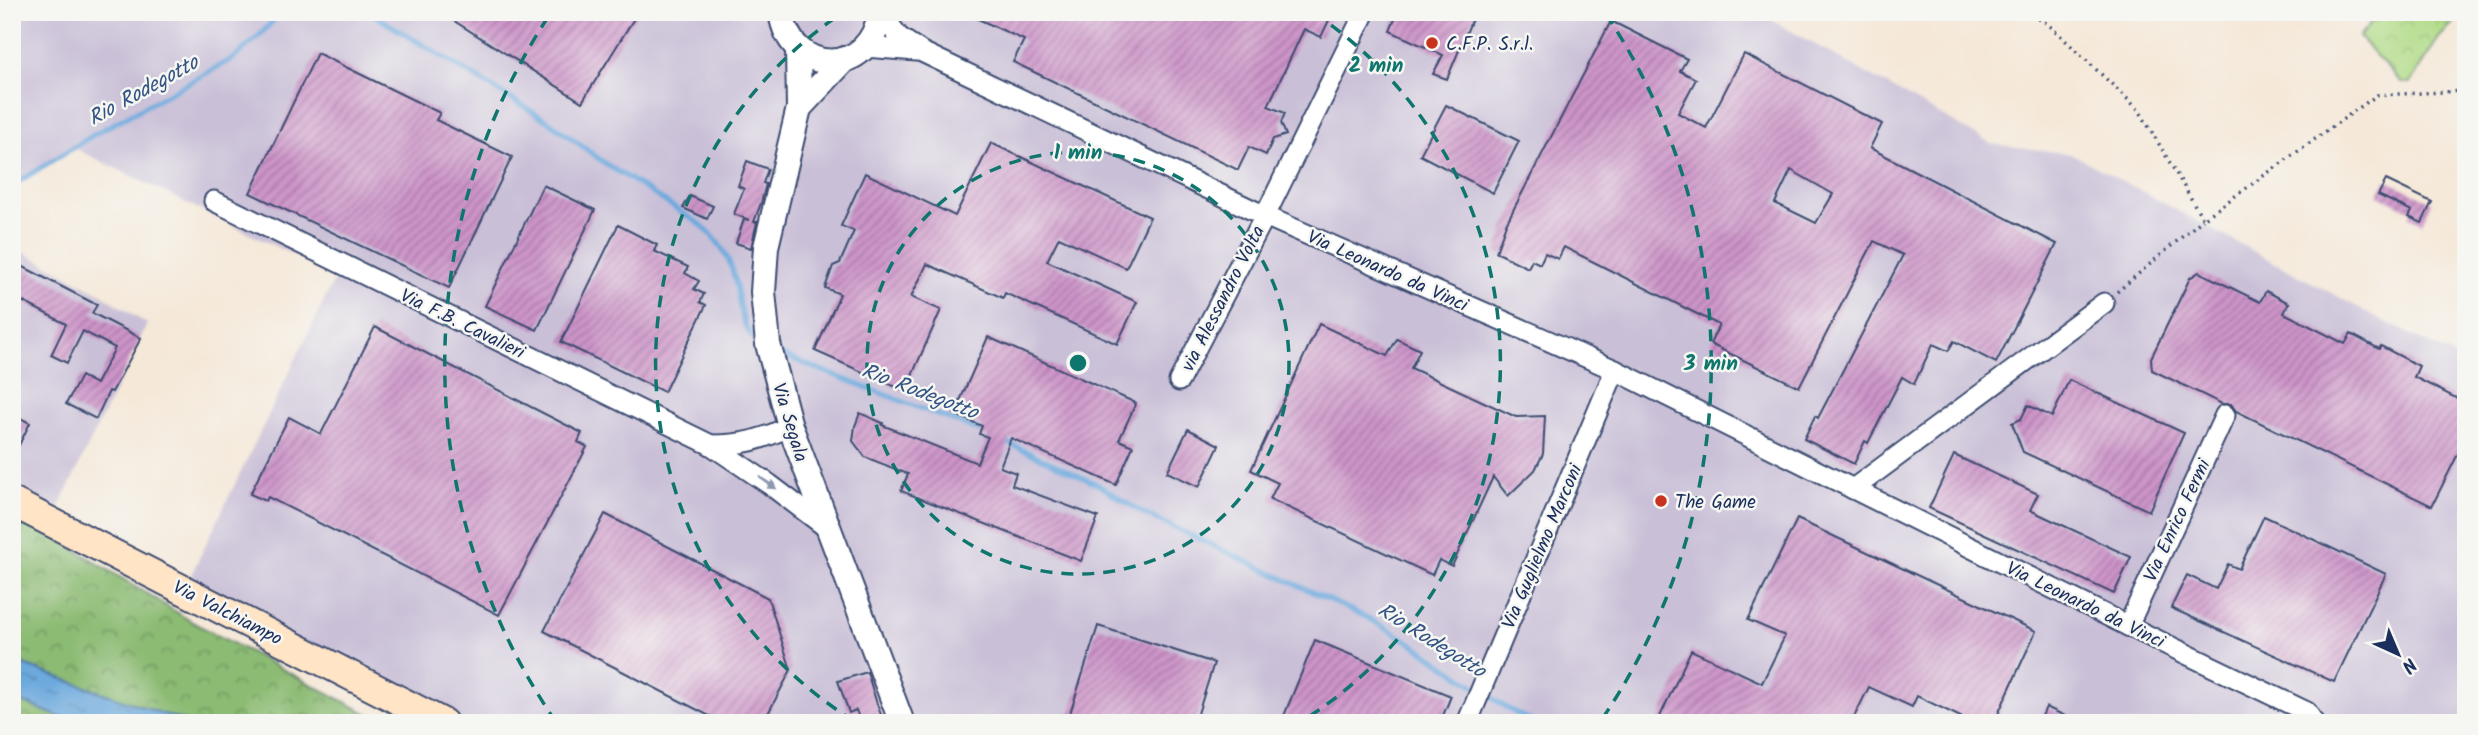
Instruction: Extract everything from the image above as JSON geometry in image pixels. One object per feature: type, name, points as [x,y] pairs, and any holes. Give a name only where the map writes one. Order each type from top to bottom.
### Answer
[{"type":"main road","name":"Via Valchiampo","points":[[12,502],[443,723]]},
{"type":"street","name":"Via Segala","points":[[781,12],[783,26],[798,50],[799,108],[766,247],[763,292],[768,344],[790,426],[902,723]]},
{"type":"street","points":[[799,108],[873,37],[880,12]]},
{"type":"street","name":"Via Leonardo da Vinci","points":[[880,12],[899,37],[922,52],[1265,216],[1615,370],[2128,626],[2307,712],[2314,723]]},
{"type":"street","name":"via Alessandro Volta","points":[[1179,381],[1265,216],[1365,12]]},
{"type":"street","points":[[798,50],[812,58],[828,62],[855,53]]},
{"type":"street","name":"Via Leonardo da Vinci","points":[[855,53],[922,52]]},
{"type":"street","name":"Via F.B. Cavalieri","points":[[214,201],[711,445],[827,528]]},
{"type":"street","points":[[1853,489],[2104,303]]},
{"type":"street","name":"Via Guglielmo Marconi","points":[[1468,723],[1615,370]]},
{"type":"street","name":"Via Enrico Fermi","points":[[2128,626],[2225,415]]},
{"type":"street","name":"Via F.B. Cavalieri","points":[[711,445],[740,445],[790,426]]},
{"type":"path","points":[[2026,12],[2048,24],[2139,110],[2203,219]]},
{"type":"path","points":[[2104,303],[2203,219],[2377,95],[2466,91]]},
{"type":"path","points":[[12,716],[30,723]]},
{"type":"shaded area","points":[[12,12],[1757,12],[1992,144],[2072,154],[2378,318],[2466,362],[2466,723],[454,723],[187,583],[336,276],[76,149],[12,185]]},
{"type":"shaded area","points":[[12,246],[100,293],[147,324],[47,532],[12,515]]},
{"type":"green space","points":[[2380,12],[2463,12],[2438,39],[2410,83],[2401,83],[2359,37]]},
{"type":"green space","points":[[12,515],[47,532],[194,623],[385,723],[189,723],[12,661]]},
{"type":"green space","points":[[12,698],[75,723],[12,723]]},
{"type":"water","points":[[12,661],[189,723],[75,723],[12,698]]},
{"type":"building","points":[[440,12],[638,12],[582,102]]},
{"type":"building","points":[[963,12],[1333,12],[1321,37],[1304,29],[1268,106],[1285,113],[1281,123],[1286,135],[1273,139],[1266,155],[1249,147],[1238,170],[1013,62],[1024,40]]},
{"type":"building","name":"C.F.P. S.r.l.","points":[[1398,12],[1475,12],[1447,79],[1433,74],[1443,55],[1390,31]]},
{"type":"building","points":[[1611,21],[1687,59],[1680,71],[1696,79],[1678,113],[1706,128],[1744,54],[1882,124],[1870,148],[2057,244],[1996,363],[1954,341],[1948,351],[1933,344],[1914,384],[1902,377],[1868,443],[1865,441],[1854,464],[1804,439],[1815,416],[1818,418],[1903,255],[1874,241],[1799,387],[1710,344],[1719,325],[1564,247],[1558,259],[1545,253],[1540,264],[1532,260],[1528,268],[1496,252],[1506,224]],"holes":[[[1791,170],[1833,194],[1816,223],[1775,203]]]},
{"type":"building","points":[[317,53],[440,113],[436,120],[512,157],[449,288],[250,193]]},
{"type":"building","points":[[1446,105],[1519,141],[1493,193],[1420,155]]},
{"type":"building","points":[[991,143],[1150,217],[1126,268],[1059,237],[1047,261],[1137,302],[1117,344],[1005,293],[1003,298],[927,264],[911,297],[941,310],[905,391],[815,351],[840,294],[825,288],[833,266],[840,263],[854,231],[841,226],[865,173],[955,216]]},
{"type":"building","points":[[747,161],[768,169],[754,222],[757,222],[751,248],[736,243],[744,219],[749,220],[734,214],[744,189],[738,186]]},
{"type":"building","points":[[2386,180],[2432,202],[2422,223],[2409,217],[2412,211],[2378,195]]},
{"type":"building","points":[[543,185],[595,210],[537,330],[485,306]]},
{"type":"building","points":[[690,196],[713,206],[707,219],[683,208]]},
{"type":"building","points":[[618,225],[657,245],[654,251],[688,267],[685,273],[699,281],[694,289],[704,294],[700,302],[706,305],[664,392],[561,342]]},
{"type":"building","points":[[12,261],[97,305],[92,313],[141,338],[112,392],[109,391],[96,419],[66,404],[81,376],[96,384],[115,348],[83,331],[67,363],[51,355],[66,324],[12,296]]},
{"type":"building","points":[[2199,272],[2260,302],[2266,291],[2289,303],[2284,313],[2345,344],[2351,334],[2379,349],[2381,346],[2419,366],[2414,377],[2466,403],[2466,438],[2432,506],[2236,411],[2231,404],[2222,404],[2152,370],[2151,358],[2190,278]]},
{"type":"building","points":[[1319,324],[1387,356],[1397,339],[1420,350],[1411,368],[1516,417],[1545,416],[1543,454],[1535,470],[1508,496],[1493,477],[1452,566],[1439,560],[1432,575],[1270,499],[1278,483],[1251,470]]},
{"type":"building","points":[[375,327],[582,433],[578,442],[587,447],[499,615],[268,497],[266,501],[250,494],[289,417],[321,434]]},
{"type":"building","points":[[988,337],[1136,403],[1119,440],[1133,446],[1116,485],[1011,438],[1000,467],[1016,473],[1012,485],[1098,517],[1081,561],[901,491],[908,474],[865,457],[853,441],[860,413],[883,423],[882,425],[977,463],[988,437],[979,434],[982,426],[954,414]]},
{"type":"building","points":[[2069,380],[2184,433],[2149,511],[2023,452],[2012,423],[2021,419],[2028,405],[2052,417]]},
{"type":"building","points":[[12,414],[30,423],[12,459]]},
{"type":"building","points":[[1188,429],[1219,445],[1199,487],[1167,472]]},
{"type":"building","points":[[1954,455],[2038,494],[2030,510],[2131,557],[2114,594],[1929,508]]},
{"type":"building","points":[[605,514],[768,598],[791,670],[763,723],[723,723],[544,631]]},
{"type":"building","points":[[2264,516],[2386,574],[2334,682],[2171,608],[2187,575],[2216,589],[2228,564],[2239,569]]},
{"type":"building","points":[[1797,519],[2036,631],[1994,723],[1973,723],[1917,696],[1912,707],[1869,687],[1851,723],[1657,723],[1691,650],[1762,683],[1785,636],[1748,620]]},
{"type":"building","points":[[1098,626],[1214,663],[1195,723],[1067,723]]},
{"type":"building","points":[[1315,640],[1451,696],[1440,723],[1281,723]]},
{"type":"building","points":[[867,672],[884,723],[861,723],[856,710],[849,713],[838,681]]},
{"type":"building","points":[[2046,707],[2080,723],[2039,723]]},
{"type":"waterway","name":"Rio Rodegotto","points":[[12,186],[98,132],[234,58],[281,12]]},
{"type":"waterway","name":"Rio Rodegotto","points":[[369,12],[551,123],[606,164],[700,224],[718,242],[728,258],[746,328],[760,345]]},
{"type":"waterway","name":"Rio Rodegotto","points":[[779,354],[985,433]]},
{"type":"waterway","name":"Rio Rodegotto","points":[[1004,441],[1097,484],[1143,513],[1368,618],[1410,642],[1507,708],[1534,723]]},
{"type":"place","name":"C.F.P. S.r.l.","points":[[1432,43]]},
{"type":"place","name":"The Game","points":[[1661,501]]}]
